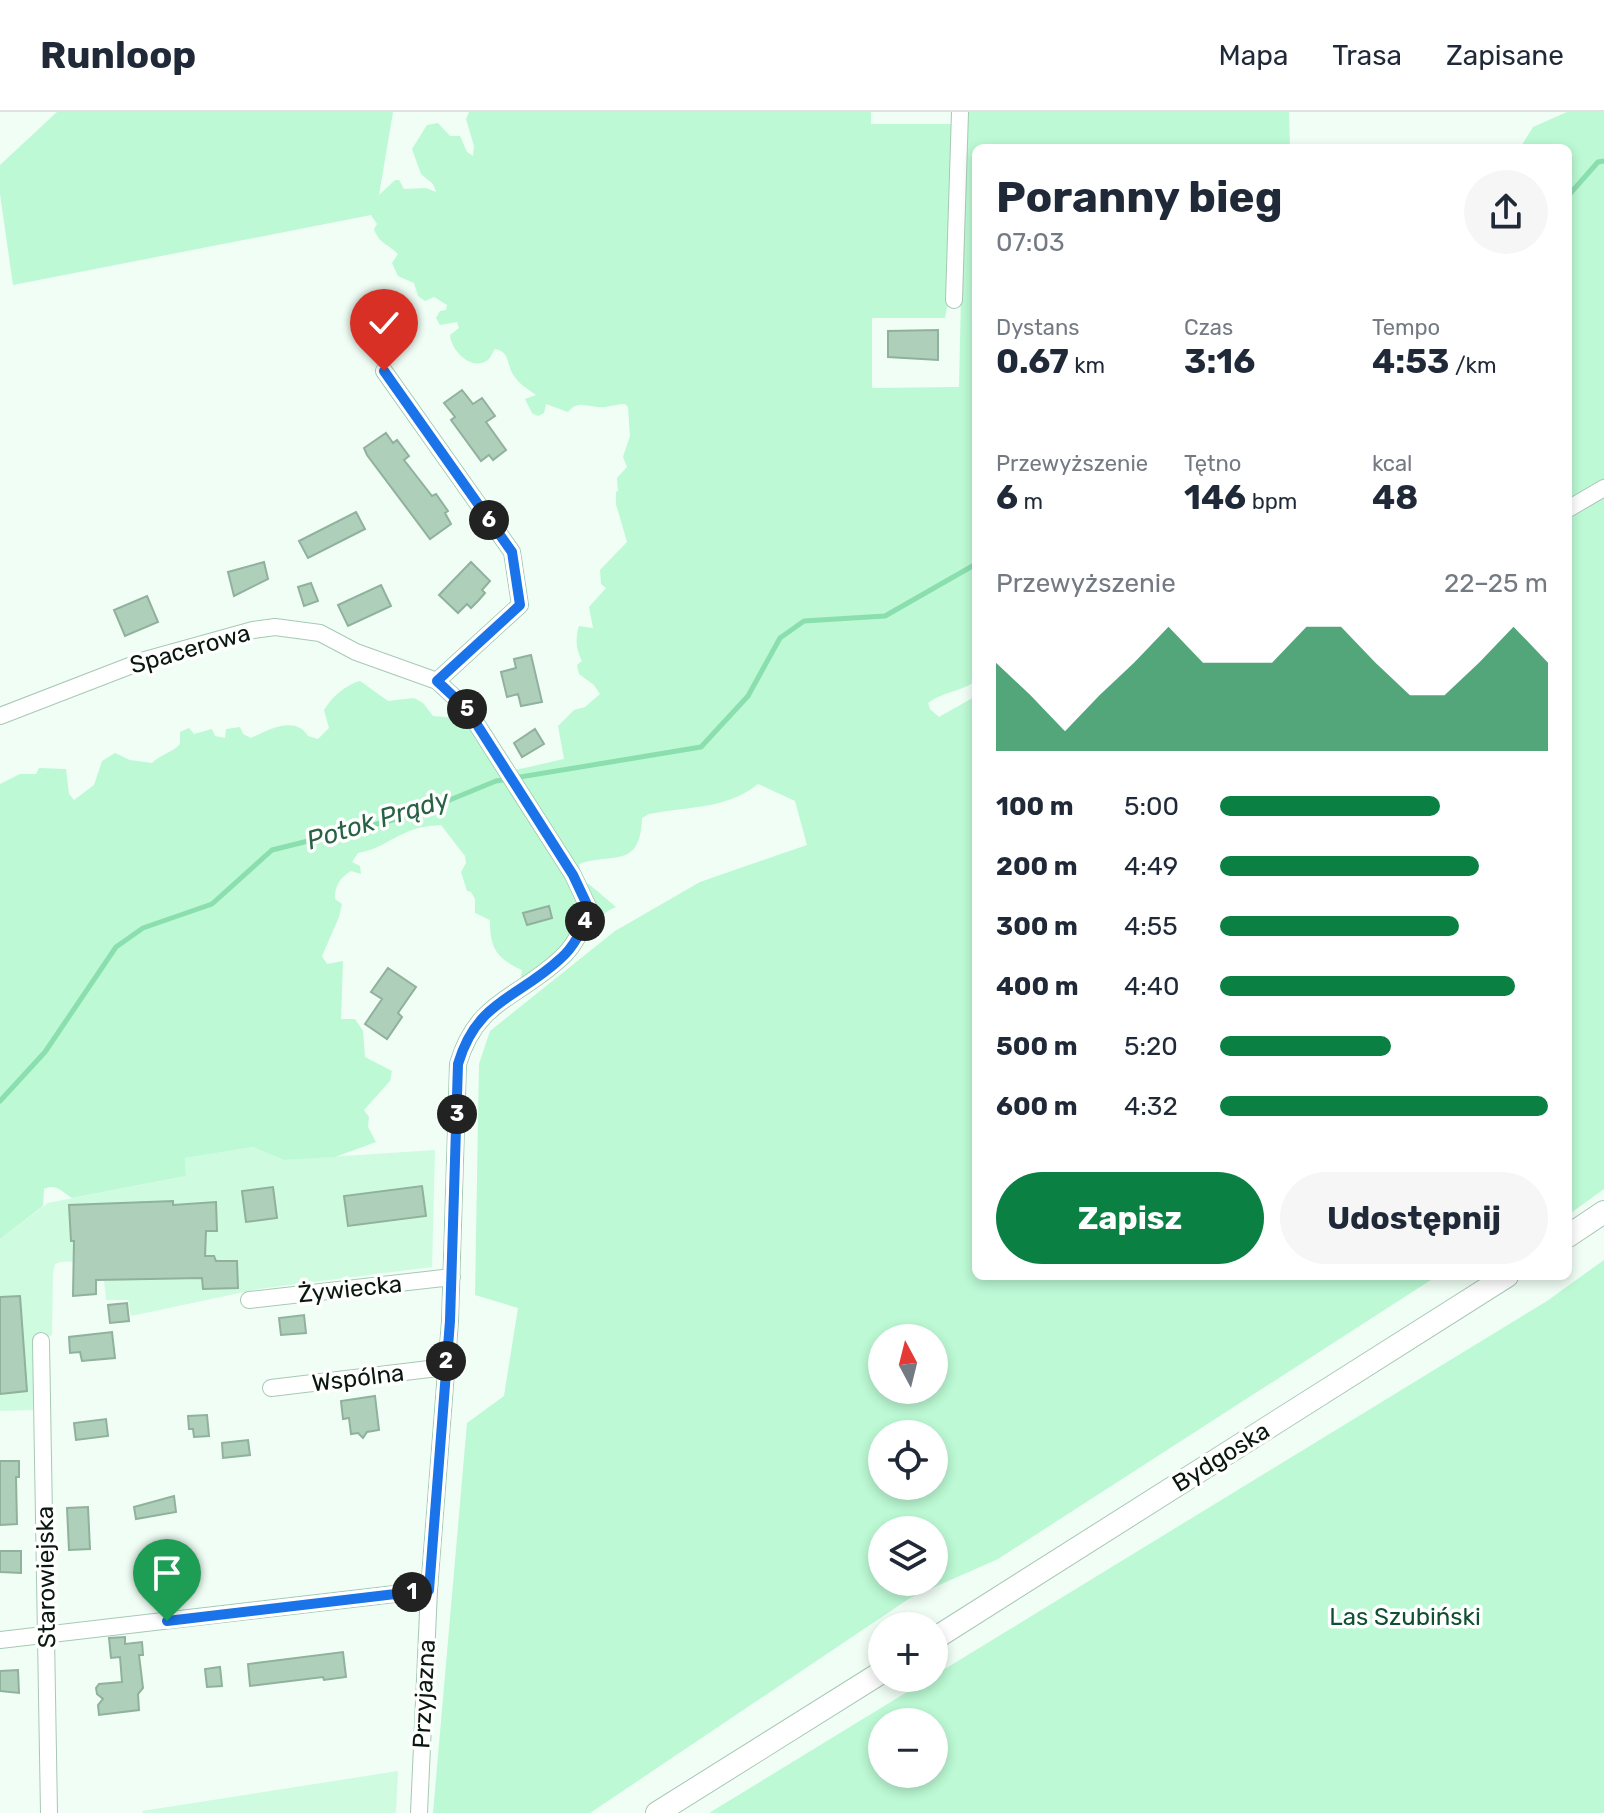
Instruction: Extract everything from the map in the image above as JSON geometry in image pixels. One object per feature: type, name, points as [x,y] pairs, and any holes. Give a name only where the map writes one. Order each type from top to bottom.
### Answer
[{"type":"main road","points":[[1576,1231],[1604,1212]]},
{"type":"main road","name":"Bydgoska","points":[[948,1630],[1501,1280]]},
{"type":"main road","points":[[657,1813],[868,1681]]},
{"type":"street","points":[[954,300],[960,112]]},
{"type":"street","points":[[384,371],[512,552],[517,575],[520,605],[437,681]]},
{"type":"street","points":[[1572,507],[1604,488]]},
{"type":"street","name":"Spacerowa","points":[[0,716],[145,660],[253,630],[275,627],[320,633],[356,652],[437,681],[467,709],[573,875],[590,911]]},
{"type":"street","name":"Przyjazna","points":[[419,1813],[429,1590],[452,1277],[458,1064],[464,1043],[495,1003],[562,958],[580,935],[590,911]]},
{"type":"street","name":"Żywiecka","points":[[249,1300],[452,1277]]},
{"type":"street","name":"Starowiejska","points":[[41,1341],[49,1813]]},
{"type":"street","name":"Wspólna","points":[[271,1388],[446,1367]]},
{"type":"street","points":[[0,1640],[429,1590]]},
{"type":"shaded area","points":[[253,1147],[284,1160],[435,1150],[432,1267],[258,1289],[131,1316],[128,1300],[106,1300],[102,1260],[60,1262],[55,1264],[53,1273],[52,1335],[34,1343],[33,1410],[0,1411],[0,1239],[48,1203],[186,1176],[185,1158]]},
{"type":"shaded area","points":[[398,1771],[396,1813],[142,1811]]},
{"type":"green space","points":[[57,112],[393,112],[379,195],[395,180],[399,180],[404,189],[426,188],[436,192],[433,184],[421,174],[412,149],[427,125],[438,123],[450,136],[460,136],[467,152],[473,156],[474,146],[466,119],[469,112],[871,112],[871,124],[951,124],[952,112],[957,112],[950,290],[945,318],[872,318],[872,388],[959,387],[965,112],[1289,112],[1290,144],[972,144],[972,683],[928,703],[939,717],[972,698],[972,1280],[1431,1280],[998,1559],[948,1581],[948,1516],[868,1516],[868,1596],[915,1596],[889,1612],[868,1612],[868,1626],[590,1813],[433,1813],[467,1423],[504,1396],[518,1308],[475,1295],[479,1064],[490,1031],[615,931],[700,882],[807,845],[795,801],[758,784],[720,803],[649,814],[642,818],[640,834],[630,852],[579,864],[582,881],[616,907],[597,921],[573,959],[531,988],[520,982],[522,970],[496,951],[491,938],[490,920],[475,913],[475,899],[467,891],[461,872],[466,863],[465,856],[441,825],[411,830],[379,847],[358,853],[352,862],[360,866],[361,874],[351,871],[338,883],[335,899],[342,904],[322,956],[327,964],[343,961],[341,1019],[355,1019],[363,1031],[365,1057],[392,1071],[390,1081],[364,1110],[376,1142],[335,1157],[284,1160],[253,1147],[185,1158],[186,1176],[72,1198],[59,1189],[48,1187],[44,1189],[43,1206],[0,1239],[0,784],[20,774],[36,774],[39,768],[66,769],[69,794],[74,800],[94,785],[102,761],[115,753],[130,760],[152,763],[177,747],[180,732],[189,728],[194,734],[212,729],[215,736],[225,738],[226,729],[240,727],[243,734],[251,738],[289,725],[318,739],[329,728],[324,710],[327,705],[344,689],[360,681],[388,701],[414,698],[423,703],[433,716],[467,719],[511,771],[564,759],[558,726],[574,710],[585,707],[600,694],[579,674],[577,665],[582,661],[577,636],[579,626],[593,628],[589,607],[606,588],[601,584],[600,570],[627,542],[616,504],[616,491],[617,478],[627,467],[623,457],[630,436],[628,407],[625,404],[600,407],[581,405],[568,412],[546,404],[544,413],[538,416],[532,413],[525,399],[536,395],[516,379],[504,353],[495,349],[482,363],[463,358],[454,347],[450,335],[459,328],[457,322],[440,325],[436,318],[440,311],[446,310],[447,305],[434,297],[425,301],[418,296],[414,283],[398,276],[392,263],[398,254],[379,238],[374,229],[377,224],[371,215],[13,285],[0,194],[0,165]]},
{"type":"green space","points":[[1567,112],[1604,112],[1604,484],[1572,504],[1572,144],[1522,144],[1533,127]]},
{"type":"green space","points":[[1604,498],[1604,1189],[1572,1212],[1572,517]]},
{"type":"green space","name":"Las Szubiński","points":[[1604,1260],[1604,1813],[709,1813],[868,1716],[868,1788],[948,1788],[948,1708],[881,1708],[907,1692],[948,1692],[948,1667],[1547,1301]]},
{"type":"building","points":[[938,330],[938,360],[888,357],[888,331]]},
{"type":"building","points":[[462,390],[473,404],[482,398],[495,416],[486,422],[506,450],[493,460],[489,455],[481,461],[451,420],[455,417],[444,403]]},
{"type":"building","points":[[386,433],[393,443],[397,440],[409,456],[404,460],[448,511],[445,513],[451,524],[430,539],[364,448]]},
{"type":"building","points":[[356,512],[365,529],[308,558],[299,541]]},
{"type":"building","points":[[264,562],[268,579],[234,596],[228,572]]},
{"type":"building","points":[[471,562],[490,581],[482,590],[485,593],[471,608],[467,604],[458,613],[439,595]]},
{"type":"building","points":[[311,583],[318,601],[304,606],[298,587]]},
{"type":"building","points":[[381,585],[391,606],[348,626],[338,605]]},
{"type":"building","points":[[147,596],[158,622],[125,636],[114,610]]},
{"type":"building","points":[[531,655],[542,702],[521,706],[518,694],[507,697],[501,672],[516,668],[514,659]]},
{"type":"building","points":[[535,729],[544,744],[522,757],[514,743]]},
{"type":"building","points":[[549,906],[552,918],[527,925],[523,913]]},
{"type":"building","points":[[388,968],[416,987],[398,1013],[402,1017],[387,1039],[365,1024],[382,999],[371,992]]},
{"type":"building","points":[[422,1186],[426,1216],[348,1226],[344,1196]]},
{"type":"building","points":[[273,1187],[277,1218],[246,1222],[242,1191]]},
{"type":"building","points":[[173,1201],[173,1205],[216,1202],[217,1231],[206,1231],[205,1256],[214,1256],[216,1261],[237,1261],[238,1288],[203,1289],[202,1278],[96,1280],[96,1294],[73,1296],[74,1241],[71,1241],[69,1205]]},
{"type":"building","points":[[20,1296],[27,1391],[0,1394],[0,1297]]},
{"type":"building","points":[[127,1303],[129,1321],[110,1323],[108,1305]]},
{"type":"building","points":[[304,1315],[306,1333],[281,1335],[279,1318]]},
{"type":"building","points":[[112,1332],[115,1358],[82,1361],[80,1352],[70,1353],[69,1337]]},
{"type":"building","points":[[375,1396],[379,1430],[367,1432],[363,1438],[358,1433],[351,1434],[349,1418],[343,1419],[341,1401]]},
{"type":"building","points":[[207,1415],[209,1436],[194,1437],[193,1429],[189,1429],[188,1416]]},
{"type":"building","points":[[106,1419],[108,1436],[76,1440],[74,1423]]},
{"type":"building","points":[[248,1440],[250,1455],[223,1458],[222,1443]]},
{"type":"building","points":[[0,1461],[19,1461],[19,1477],[16,1477],[17,1524],[0,1525]]},
{"type":"building","points":[[174,1496],[176,1512],[136,1519],[134,1507]]},
{"type":"building","points":[[88,1507],[90,1549],[69,1550],[67,1508]]},
{"type":"building","points":[[0,1551],[21,1551],[21,1573],[0,1572]]},
{"type":"building","points":[[125,1637],[125,1644],[142,1642],[143,1655],[139,1655],[143,1688],[138,1694],[139,1710],[99,1715],[98,1705],[103,1699],[96,1688],[99,1684],[122,1682],[120,1657],[111,1658],[109,1638]]},
{"type":"building","points":[[343,1652],[346,1677],[250,1686],[248,1664]]},
{"type":"building","points":[[220,1667],[222,1686],[207,1687],[205,1669]]},
{"type":"building","points":[[18,1670],[19,1693],[0,1691],[0,1671]]},
{"type":"waterway","name":"Potok Prądy","points":[[1572,191],[1598,162],[1604,161]]},
{"type":"waterway","name":"Potok Prądy","points":[[0,1101],[45,1052],[116,947],[143,928],[212,904],[272,850],[413,815],[496,781],[701,747],[748,696],[780,638],[804,621],[885,616],[972,566]]},
{"type":"route","points":[[167,1621],[429,1590],[450,1321],[458,1064],[464,1043],[495,1003],[562,958],[580,935],[590,911],[573,875],[467,709],[437,681],[520,605],[517,575],[512,552],[384,371]]}]
